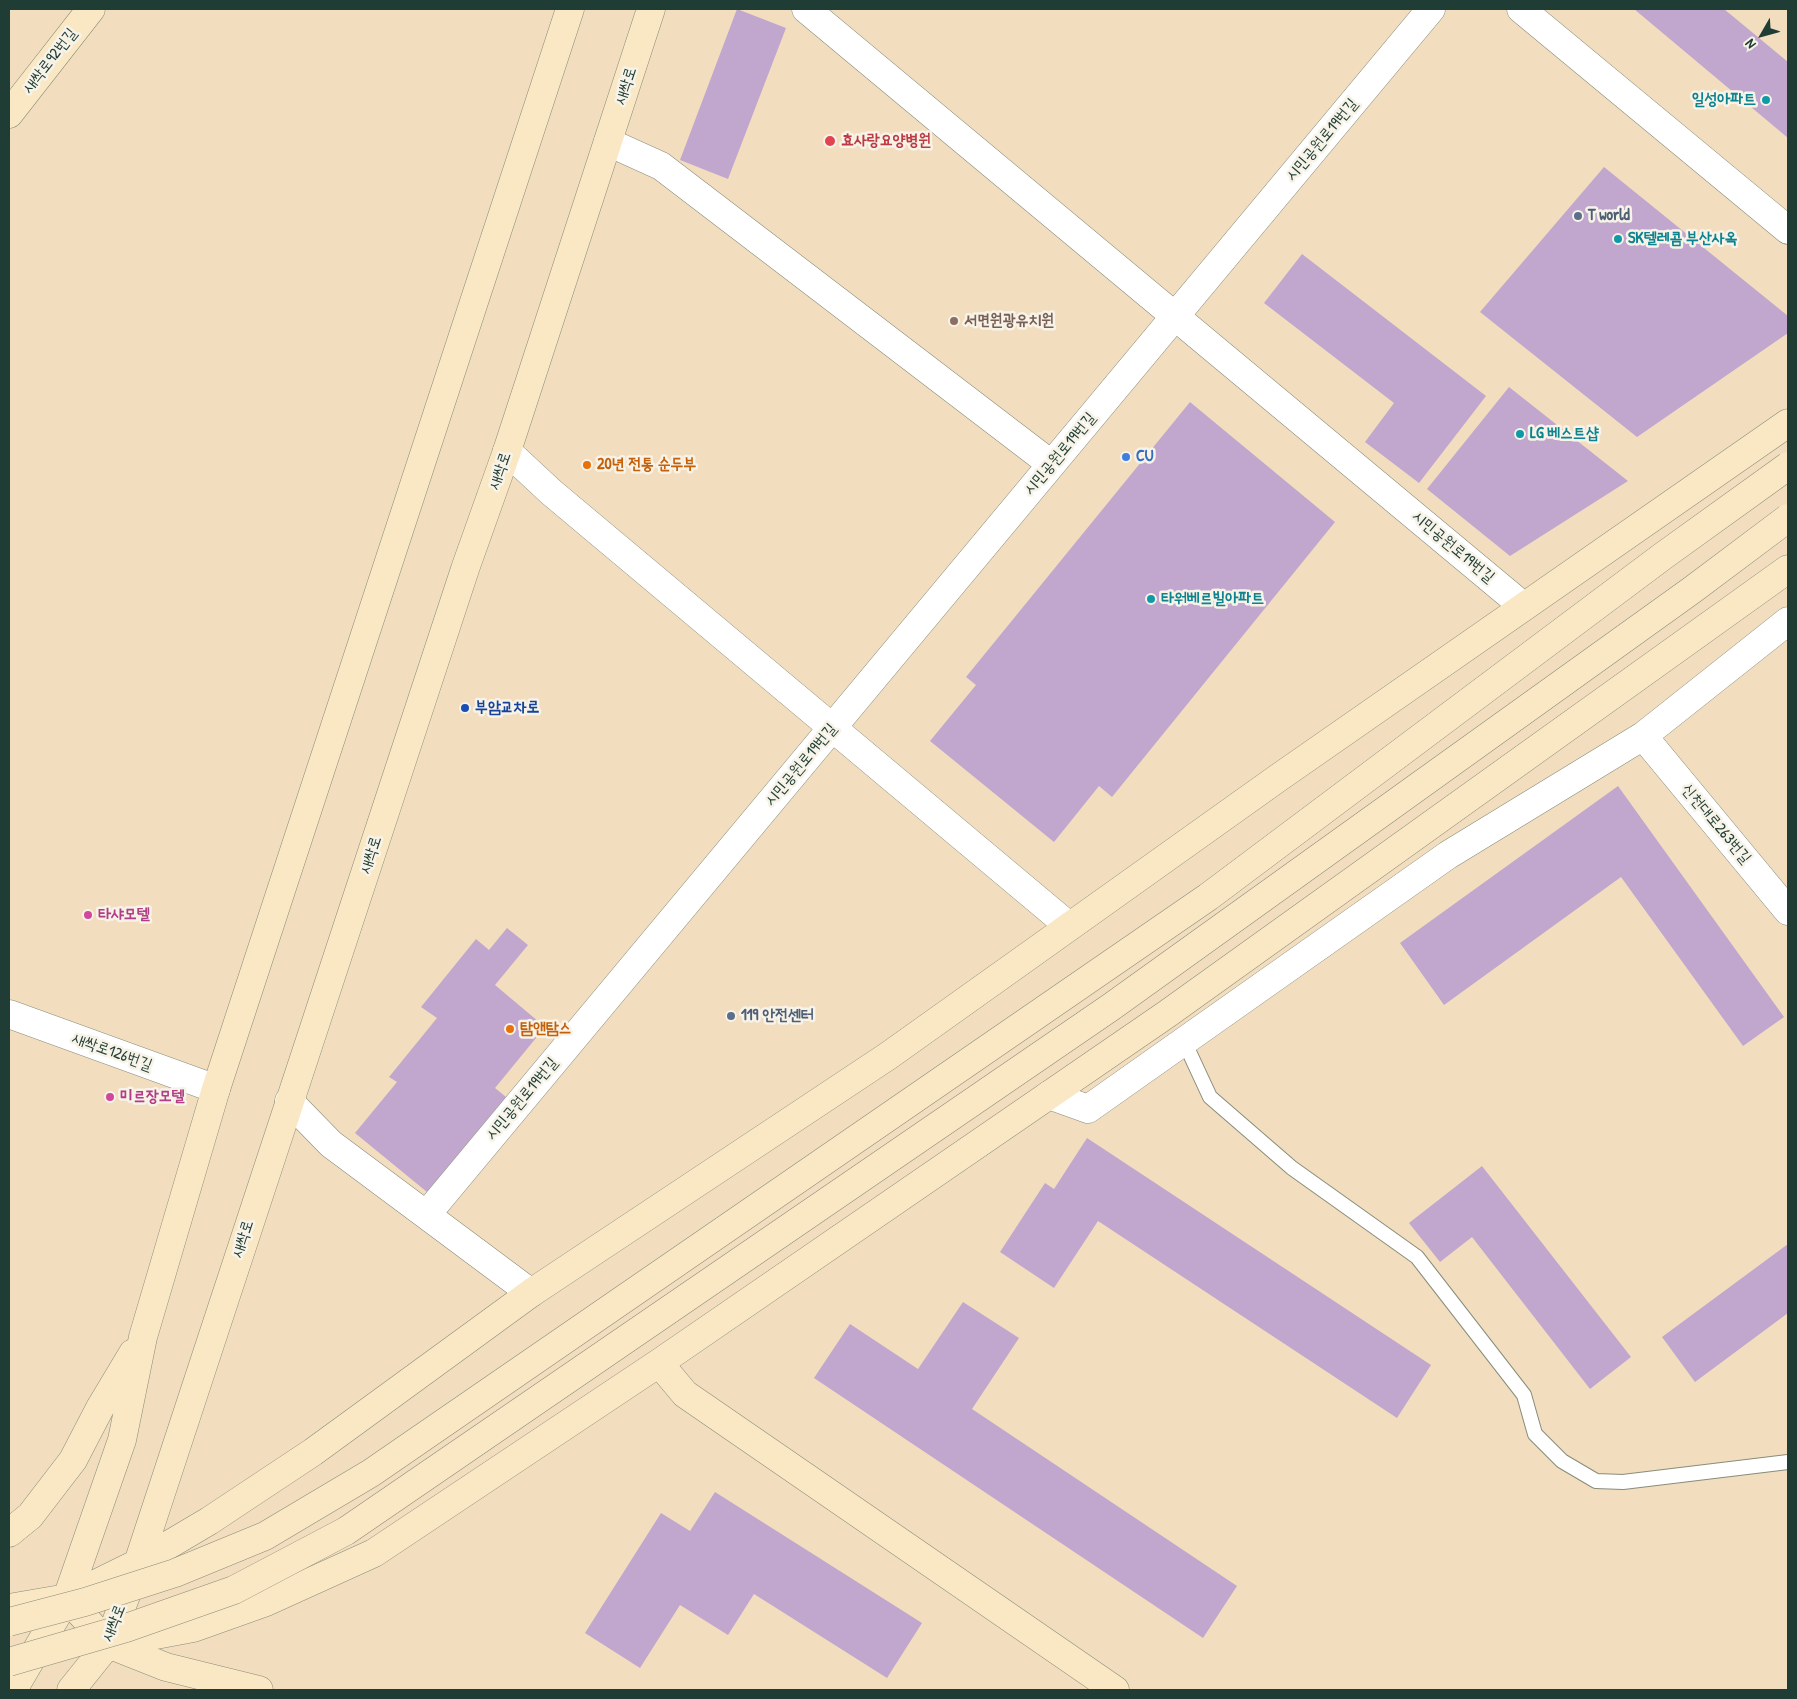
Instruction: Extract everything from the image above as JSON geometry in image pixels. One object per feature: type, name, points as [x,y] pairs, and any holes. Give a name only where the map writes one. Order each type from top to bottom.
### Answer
[{"type":"main road","name":"새싹로92번길","points":[[9,114],[91,9]]},
{"type":"main road","points":[[13,1690],[67,1598],[122,1440],[143,1337],[216,1089],[570,9]]},
{"type":"main road","name":"새싹로","points":[[71,1690],[108,1644],[138,1563],[289,1101],[507,451],[651,9]]},
{"type":"main road","points":[[9,1608],[67,1598],[138,1563],[209,1521],[313,1452],[530,1293],[888,1056],[1523,606],[1788,423]]},
{"type":"main road","points":[[9,1622],[85,1602],[184,1569],[266,1536],[371,1474],[1208,897],[1663,556],[1788,466]]},
{"type":"main road","points":[[9,1662],[118,1631],[234,1590],[346,1531],[1111,1007],[1692,590],[1788,518]]},
{"type":"main road","points":[[108,1644],[193,1628],[266,1602],[374,1553],[659,1364],[1167,1014],[1788,569]]},
{"type":"main road","points":[[9,1533],[30,1516],[73,1460],[100,1408],[143,1337]]},
{"type":"main road","points":[[659,1364],[685,1394],[1116,1690]]},
{"type":"main road","points":[[67,1598],[108,1644],[166,1667],[259,1690]]},
{"type":"street","points":[[806,9],[1174,317]]},
{"type":"street","name":"시민공원로19번길","points":[[427,1214],[1431,9]]},
{"type":"street","points":[[1521,9],[1788,230]]},
{"type":"street","points":[[608,142],[661,166],[1051,464]]},
{"type":"street","name":"시민공원로19번길","points":[[1174,317],[1523,606]]},
{"type":"street","points":[[507,451],[559,498],[1069,926]]},
{"type":"street","points":[[1049,1095],[1088,1109],[1448,855],[1643,736],[1788,621]]},
{"type":"street","name":"신천대로263번길","points":[[1643,736],[1788,911]]},
{"type":"street","name":"새싹로126번길","points":[[9,1014],[216,1089]]},
{"type":"street","points":[[289,1101],[331,1144],[427,1214],[530,1293]]},
{"type":"lane","points":[[1184,1041],[1210,1097],[1292,1168],[1417,1257],[1524,1395],[1535,1434],[1562,1461],[1596,1481],[1614,1482],[1788,1462]]},
{"type":"building","points":[[737,9],[786,28],[728,179],[680,160]]},
{"type":"building","name":"일성아파트","points":[[1634,9],[1724,9],[1788,62],[1788,138]]},
{"type":"building","name":"SK텔레콤 부산사옥","points":[[1604,167],[1788,316],[1788,333],[1637,437],[1480,312]]},
{"type":"building","points":[[1302,254],[1486,396],[1419,483],[1365,442],[1394,403],[1264,303]]},
{"type":"building","name":"LG 베스트샵","points":[[1509,387],[1628,481],[1510,556],[1427,489]]},
{"type":"building","name":"타워베르빌아파트","points":[[1190,402],[1335,522],[1112,797],[1099,786],[1054,842],[930,741],[976,685],[966,677]]},
{"type":"building","points":[[1618,786],[1784,1017],[1743,1046],[1621,877],[1444,1005],[1400,943]]},
{"type":"building","points":[[507,928],[528,945],[495,985],[545,1027],[495,1088],[506,1097],[427,1192],[355,1133],[397,1082],[389,1077],[437,1018],[421,1007],[476,939],[489,950]]},
{"type":"building","points":[[1087,1138],[1431,1365],[1397,1418],[1098,1221],[1054,1288],[1000,1252],[1045,1183],[1054,1189]]},
{"type":"building","points":[[1482,1166],[1631,1357],[1590,1389],[1472,1237],[1440,1262],[1409,1223]]},
{"type":"building","points":[[1788,1244],[1788,1313],[1695,1382],[1662,1337]]},
{"type":"building","points":[[963,1302],[1019,1338],[972,1409],[1237,1586],[1203,1638],[814,1378],[850,1324],[918,1369]]},
{"type":"building","points":[[715,1492],[922,1623],[887,1678],[754,1594],[728,1635],[680,1605],[640,1668],[585,1633],[661,1513],[690,1531]]},
{"type":"place","name":"일성아파트","points":[[1766,100]]},
{"type":"place","name":"효사랑요양병원","points":[[830,141]]},
{"type":"place","name":"T world","points":[[1578,216]]},
{"type":"place","name":"SK텔레콤 부산사옥","points":[[1618,239]]},
{"type":"place","name":"서면원광유치원","points":[[954,321]]},
{"type":"place","name":"LG 베스트샵","points":[[1520,434]]},
{"type":"place","name":"CU","points":[[1126,457]]},
{"type":"place","name":"20년 전통 순두부","points":[[587,465]]},
{"type":"place","name":"타워베르빌아파트","points":[[1151,599]]},
{"type":"place","name":"부암교차로","points":[[465,708]]},
{"type":"place","name":"타샤모텔","points":[[88,915]]},
{"type":"place","name":"119 안전센터","points":[[731,1016]]},
{"type":"place","name":"탐앤탐스","points":[[510,1029]]},
{"type":"place","name":"미르장모텔","points":[[110,1097]]}]
